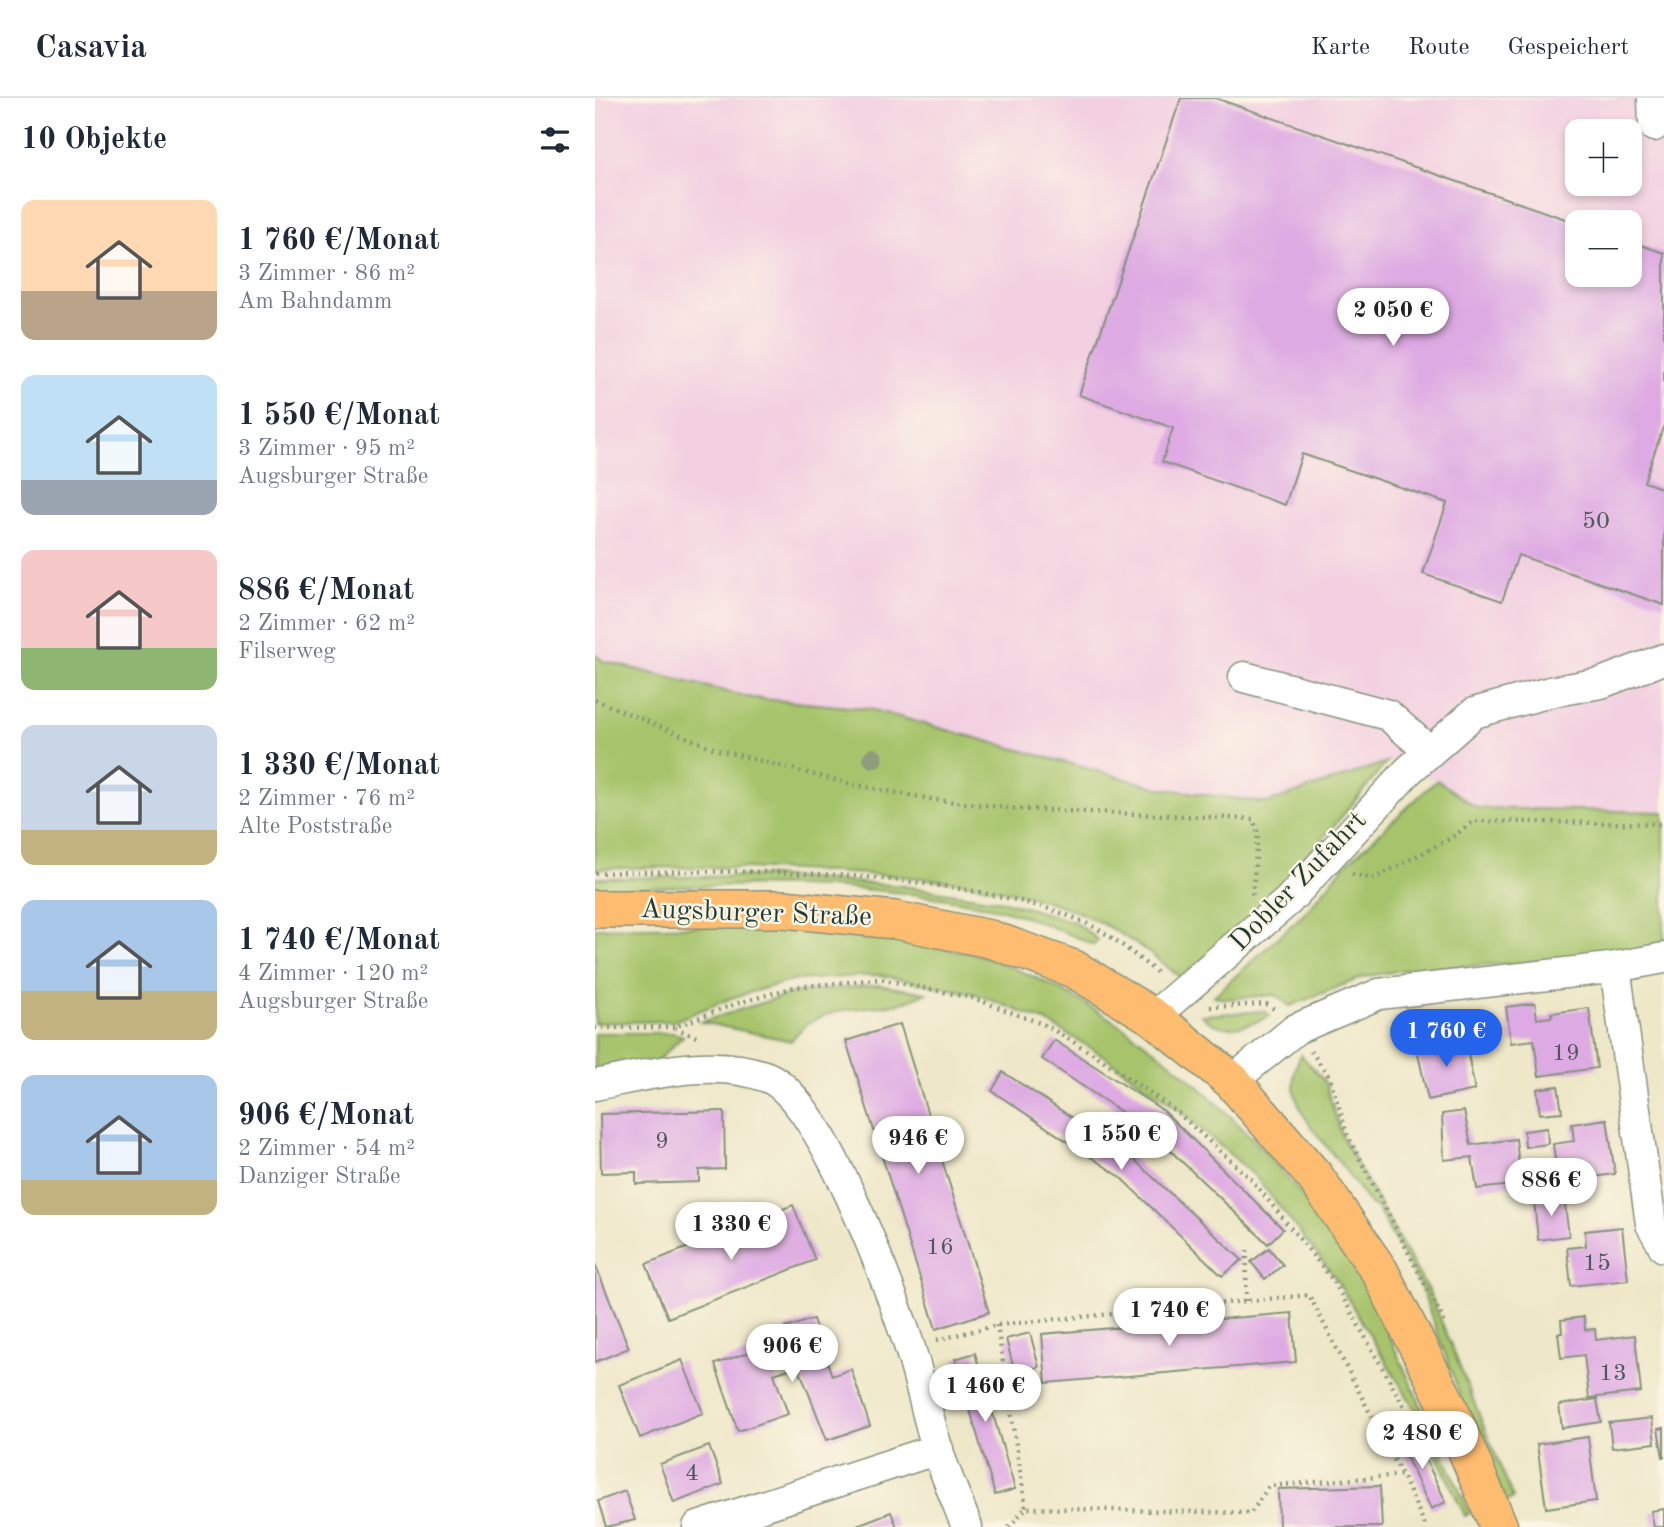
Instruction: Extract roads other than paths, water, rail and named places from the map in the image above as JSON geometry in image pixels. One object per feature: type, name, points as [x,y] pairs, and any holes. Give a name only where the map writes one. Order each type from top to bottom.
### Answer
[{"type":"main road","name":"Augsburger Straße","points":[[595,909],[783,909],[895,920],[990,939],[1074,969],[1153,1017],[1232,1081],[1315,1177],[1380,1272],[1448,1406],[1499,1527]]},
{"type":"street","name":"Dobler Zufahrt","points":[[1153,1017],[1264,922],[1419,760],[1474,713],[1550,692],[1601,683],[1664,659]]},
{"type":"street","points":[[1244,677],[1388,715],[1419,760]]},
{"type":"street","points":[[1232,1081],[1296,1029],[1379,994],[1615,967],[1664,958]]},
{"type":"street","points":[[1615,967],[1651,1224],[1664,1247]]},
{"type":"street","points":[[595,1085],[651,1074],[725,1067],[770,1078],[796,1101],[827,1150],[862,1222],[909,1346],[938,1449],[967,1527]]},
{"type":"street","points":[[698,1527],[938,1449]]}]
